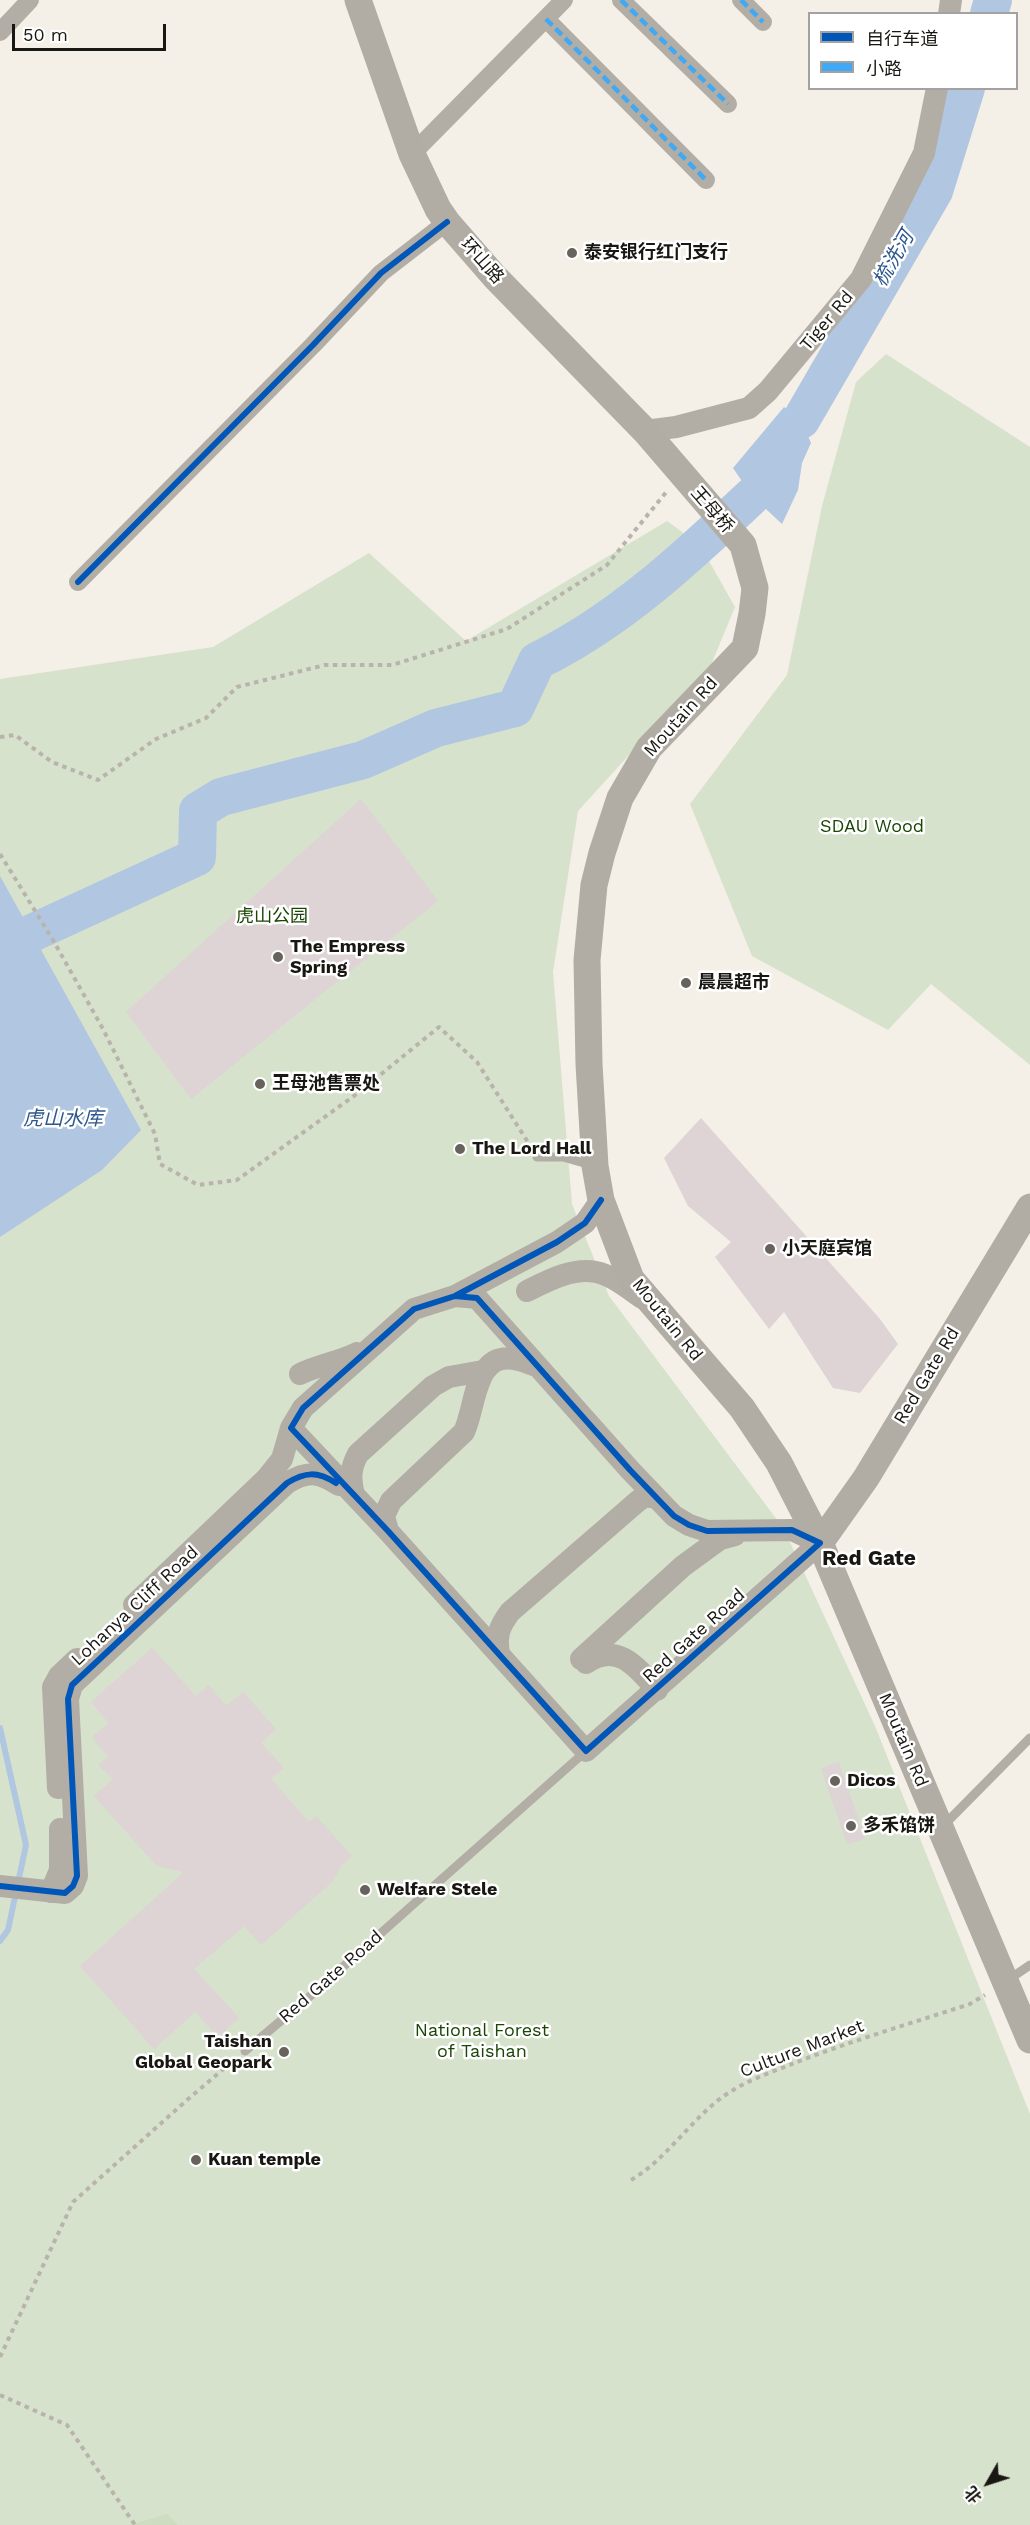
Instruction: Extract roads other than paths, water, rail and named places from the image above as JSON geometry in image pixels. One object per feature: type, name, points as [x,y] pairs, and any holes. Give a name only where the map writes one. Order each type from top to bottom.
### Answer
[{"type":"main road","name":"环山路","points":[[358,0],[412,154],[438,209],[494,276],[645,431],[681,475]]},
{"type":"main road","name":"王母桥","points":[[681,475],[743,545]]},
{"type":"main road","name":"Moutain Rd","points":[[743,545],[754,588],[752,614],[745,648],[649,748],[620,798],[594,885],[587,960],[589,1064],[595,1166],[601,1200],[631,1279],[742,1408],[779,1463],[820,1543],[1030,2040]]},
{"type":"main road","name":"Red Gate Rd","points":[[820,1543],[866,1478],[1030,1207]]},
{"type":"street","points":[[0,32],[30,0]]},
{"type":"street","points":[[412,154],[564,0]]},
{"type":"street","points":[[621,0],[728,104]]},
{"type":"street","points":[[741,0],[763,21]]},
{"type":"street","points":[[546,19],[706,180]]},
{"type":"street","name":"Tiger Rd","points":[[645,431],[676,428],[749,408],[768,391],[861,279],[924,153],[937,90]]},
{"type":"street","points":[[78,582],[381,273],[447,222]]},
{"type":"street","name":"Lohanya Cliff Road","points":[[354,1495],[322,1474],[300,1475],[286,1483],[72,1685],[68,1699],[77,1876],[73,1886],[65,1893],[51,1892],[60,1870],[61,1852],[53,1687],[60,1676],[266,1479],[282,1459],[291,1428],[303,1408],[414,1309],[455,1296],[557,1242],[585,1223],[601,1200]]},
{"type":"street","points":[[527,1291],[549,1280],[575,1272],[596,1272],[611,1278],[651,1304]]},
{"type":"street","points":[[455,1296],[477,1298],[674,1516],[689,1525],[707,1531],[748,1531]]},
{"type":"street","points":[[300,1374],[314,1367],[345,1359],[372,1346]]},
{"type":"street","points":[[388,1531],[384,1516],[391,1501],[464,1432],[471,1417],[477,1383],[483,1371],[494,1361],[512,1358],[537,1366]]},
{"type":"street","points":[[354,1495],[350,1478],[351,1467],[358,1454],[434,1386],[448,1377],[483,1371]]},
{"type":"street","points":[[291,1428],[388,1531],[586,1750]]},
{"type":"street","points":[[499,1653],[496,1638],[500,1626],[510,1612],[638,1501],[645,1496],[656,1498]]},
{"type":"street","points":[[657,1690],[626,1659],[602,1654],[583,1661],[705,1548],[720,1539],[766,1528],[792,1530],[820,1543]]},
{"type":"street","name":"Red Gate Road","points":[[586,1750],[657,1690],[820,1543]]},
{"type":"street","points":[[0,1886],[51,1892]]},
{"type":"lane","points":[[537,1157],[563,1157],[595,1166]]},
{"type":"lane","points":[[940,1828],[1030,1738]]},
{"type":"lane","name":"Red Gate Road","points":[[245,2051],[309,1997],[586,1750]]},
{"type":"lane","points":[[1006,1981],[1030,1965]]},
{"type":"water","points":[[784,407],[801,420],[811,443],[802,463],[798,490],[782,524],[752,496],[733,468]]},
{"type":"water","name":"虎山水库","points":[[0,876],[141,1130],[102,1170],[0,1237]]},
{"type":"waterway","name":"梳洗河","points":[[990,12],[993,0]]},
{"type":"waterway","name":"梳洗河","points":[[801,420],[934,191],[965,90]]},
{"type":"waterway","points":[[32,933],[197,857],[198,811],[221,797],[363,760],[436,728],[515,708],[537,661],[567,645],[624,608],[677,565],[752,496]]},
{"type":"waterway","points":[[0,1728],[26,1845],[8,1930],[0,1941]]},
{"type":"place","name":"泰安银行红门支行","points":[[572,253]]},
{"type":"place","name":"The Empress Spring","points":[[278,957]]},
{"type":"place","name":"晨晨超市","points":[[686,983]]},
{"type":"place","name":"王母池售票处","points":[[260,1084]]},
{"type":"place","name":"The Lord Hall","points":[[460,1149]]},
{"type":"place","name":"小天庭宾馆","points":[[770,1249]]},
{"type":"place","name":"Dicos","points":[[835,1781]]},
{"type":"place","name":"多禾馅饼","points":[[851,1826]]},
{"type":"place","name":"Welfare Stele","points":[[365,1890]]},
{"type":"place","name":"Taishan Global Geopark","points":[[284,2052]]},
{"type":"place","name":"Kuan temple","points":[[196,2160]]},
{"type":"district","name":"Red Gate","points":[[869,1559]]},
{"type":"park label","name":"SDAU Wood","points":[[872,827]]},
{"type":"park label","name":"虎山公园","points":[[272,917]]},
{"type":"park label","name":"National Forest of Taishan","points":[[482,2041]]}]
